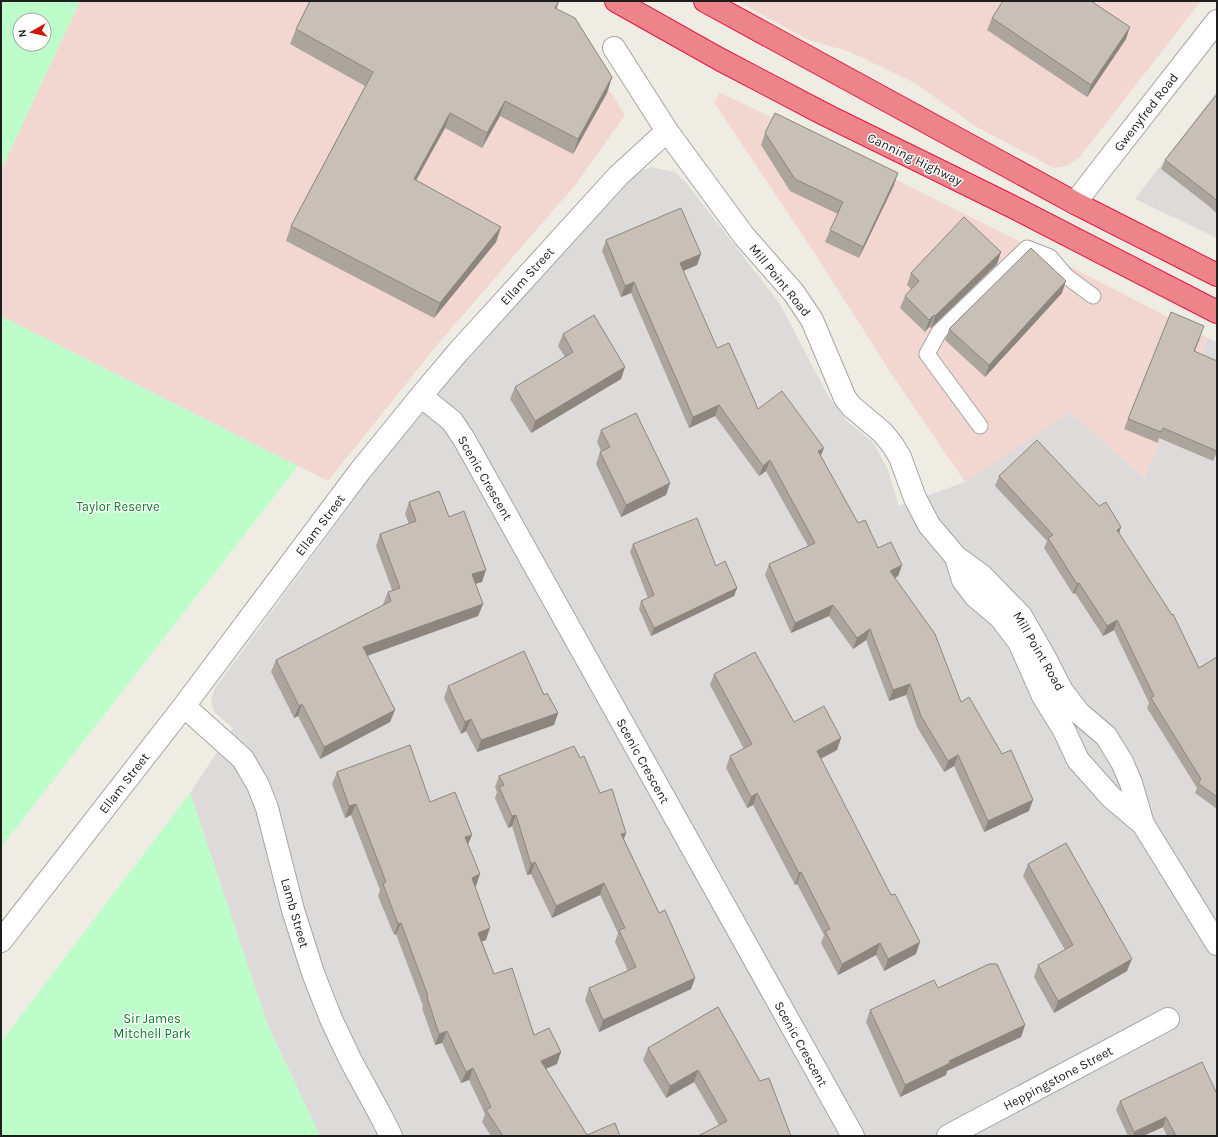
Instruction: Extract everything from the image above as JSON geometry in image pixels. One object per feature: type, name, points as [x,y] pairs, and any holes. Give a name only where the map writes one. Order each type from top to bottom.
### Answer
[{"type":"highway","name":"Canning Highway","points":[[616,1],[720,60],[805,104],[1017,209],[1217,312]]},
{"type":"highway","points":[[712,3],[1075,203],[1217,275]]},
{"type":"street","name":"Gwenyfred Road","points":[[1075,203],[1217,22]]},
{"type":"street","name":"Mill Point Road","points":[[614,48],[667,131],[744,236],[794,293],[812,320],[845,398],[851,406],[882,432],[892,444],[900,457],[915,498],[928,525],[956,557],[982,576],[1021,616],[1062,691],[1059,704],[1064,730],[1078,760],[1111,797],[1143,824]]},
{"type":"street","name":"Ellam Street","points":[[1,941],[184,706],[360,471],[421,396],[458,352],[618,176],[667,131]]},
{"type":"street","name":"Scenic Crescent","points":[[421,396],[452,421],[464,439],[853,1136]]},
{"type":"street","name":"Mill Point Road","points":[[1059,704],[1079,713],[1106,736],[1122,762],[1131,783],[1143,824],[1217,944]]},
{"type":"street","name":"Lamb Street","points":[[184,706],[243,759],[258,785],[267,808],[293,910],[313,973],[331,1019],[351,1061],[391,1136]]},
{"type":"street","name":"Heppingstone Street","points":[[948,1136],[1168,1019]]},
{"type":"lane","points":[[980,426],[927,354],[939,332],[1027,248],[1050,257],[1066,276],[1093,296]]},
{"type":"shaded area","points":[[80,1],[539,1],[560,12],[625,115],[576,184],[437,345],[328,481],[1,316],[1,170]]},
{"type":"shaded area","points":[[737,1],[1201,1],[1079,158],[1066,166],[1054,168],[975,126],[915,83],[850,52],[809,40]]},
{"type":"shaded area","points":[[1217,91],[1217,238],[1135,199]]},
{"type":"shaded area","points":[[720,93],[1071,267],[1208,338],[1144,478],[1070,412],[965,482],[891,373],[808,243],[714,102]]},
{"type":"shaded area","points":[[651,167],[675,172],[688,185],[780,304],[827,394],[847,421],[873,442],[888,470],[899,506],[965,482],[1070,412],[1144,478],[1208,338],[1217,342],[1217,1136],[320,1136],[268,1026],[190,793],[233,728],[214,712],[211,700],[215,688],[401,436],[455,368],[632,174]]},
{"type":"green space","points":[[1,1],[80,1],[1,170]]},
{"type":"green space","name":"Taylor Reserve","points":[[1,316],[298,466],[1,847]]},
{"type":"green space","name":"Sir James Mitchell Park","points":[[190,793],[268,1026],[320,1136],[1,1136],[1,1042]]},
{"type":"building","points":[[310,1],[559,1],[555,8],[575,18],[612,77],[578,139],[505,101],[487,133],[450,113],[414,179],[501,227],[440,303],[291,226],[373,72],[296,29]]},
{"type":"building","points":[[1003,1],[1091,1],[1130,27],[1091,85],[992,18]]},
{"type":"building","points":[[1217,94],[1217,201],[1165,160]]},
{"type":"building","points":[[775,113],[898,173],[863,247],[830,230],[843,202],[795,179],[765,133]]},
{"type":"building","points":[[681,208],[701,254],[680,263],[717,348],[729,343],[758,409],[782,391],[824,448],[818,451],[858,523],[865,520],[878,548],[891,542],[902,565],[890,571],[935,634],[961,702],[969,697],[1002,754],[1011,750],[1033,800],[988,821],[958,755],[948,761],[921,716],[910,684],[893,690],[870,629],[857,638],[833,605],[795,623],[769,564],[815,543],[770,460],[763,466],[719,405],[693,417],[634,282],[625,286],[606,240]]},
{"type":"building","points":[[964,217],[1001,252],[935,316],[934,315],[929,320],[905,296],[919,281],[911,273]]},
{"type":"building","points":[[1031,248],[1066,281],[989,365],[949,329]]},
{"type":"building","points":[[1171,312],[1204,326],[1194,351],[1217,361],[1217,451],[1163,428],[1161,432],[1128,419]]},
{"type":"building","points":[[594,315],[625,367],[535,421],[515,387],[573,352],[563,334]]},
{"type":"building","points":[[636,413],[670,483],[626,505],[600,452],[610,447],[601,430]]},
{"type":"building","points":[[1037,440],[1099,506],[1106,502],[1121,527],[1117,530],[1172,615],[1173,614],[1199,668],[1217,657],[1217,797],[1198,783],[1201,779],[1151,698],[1154,696],[1117,620],[1107,626],[1079,583],[1077,584],[1048,538],[1053,535],[999,476]]},
{"type":"building","points":[[439,491],[449,517],[464,511],[486,570],[472,574],[483,604],[363,647],[395,710],[324,747],[302,704],[299,706],[276,660],[391,601],[388,592],[400,588],[380,534],[416,521],[409,502]]},
{"type":"building","points":[[697,518],[716,566],[725,561],[737,588],[654,628],[641,601],[654,595],[633,544]]},
{"type":"building","points":[[524,651],[544,695],[547,693],[558,713],[481,740],[471,719],[465,722],[448,686]]},
{"type":"building","points":[[755,652],[794,722],[824,706],[841,738],[817,751],[891,895],[895,894],[920,942],[888,959],[880,943],[842,964],[825,931],[830,929],[801,872],[799,873],[757,793],[751,797],[730,756],[752,744],[714,674]]},
{"type":"building","points":[[410,745],[430,802],[455,792],[472,835],[465,837],[480,874],[472,878],[490,928],[478,933],[494,974],[512,968],[534,1035],[549,1028],[561,1052],[541,1061],[587,1135],[615,1123],[620,1136],[503,1136],[486,1110],[491,1107],[473,1068],[466,1072],[447,1031],[439,1034],[427,997],[428,996],[401,923],[398,924],[383,884],[386,882],[356,804],[349,806],[337,772]]},
{"type":"building","points":[[574,746],[580,758],[584,756],[600,793],[612,789],[626,833],[621,834],[659,913],[665,910],[695,978],[603,1020],[589,988],[636,967],[619,930],[625,928],[604,883],[556,906],[535,862],[531,864],[516,815],[512,816],[499,787],[504,785],[499,776]]},
{"type":"building","points":[[1066,843],[1132,959],[1058,1001],[1038,965],[1073,945],[1028,864]]},
{"type":"building","points":[[989,964],[997,964],[1025,1025],[949,1061],[950,1063],[905,1085],[870,1010],[934,980],[938,988]]},
{"type":"building","points":[[718,1007],[760,1081],[769,1078],[791,1136],[698,1136],[727,1121],[698,1070],[670,1086],[648,1048]]},
{"type":"building","points":[[1202,1062],[1217,1094],[1217,1136],[1176,1136],[1166,1117],[1134,1132],[1120,1101]]}]
